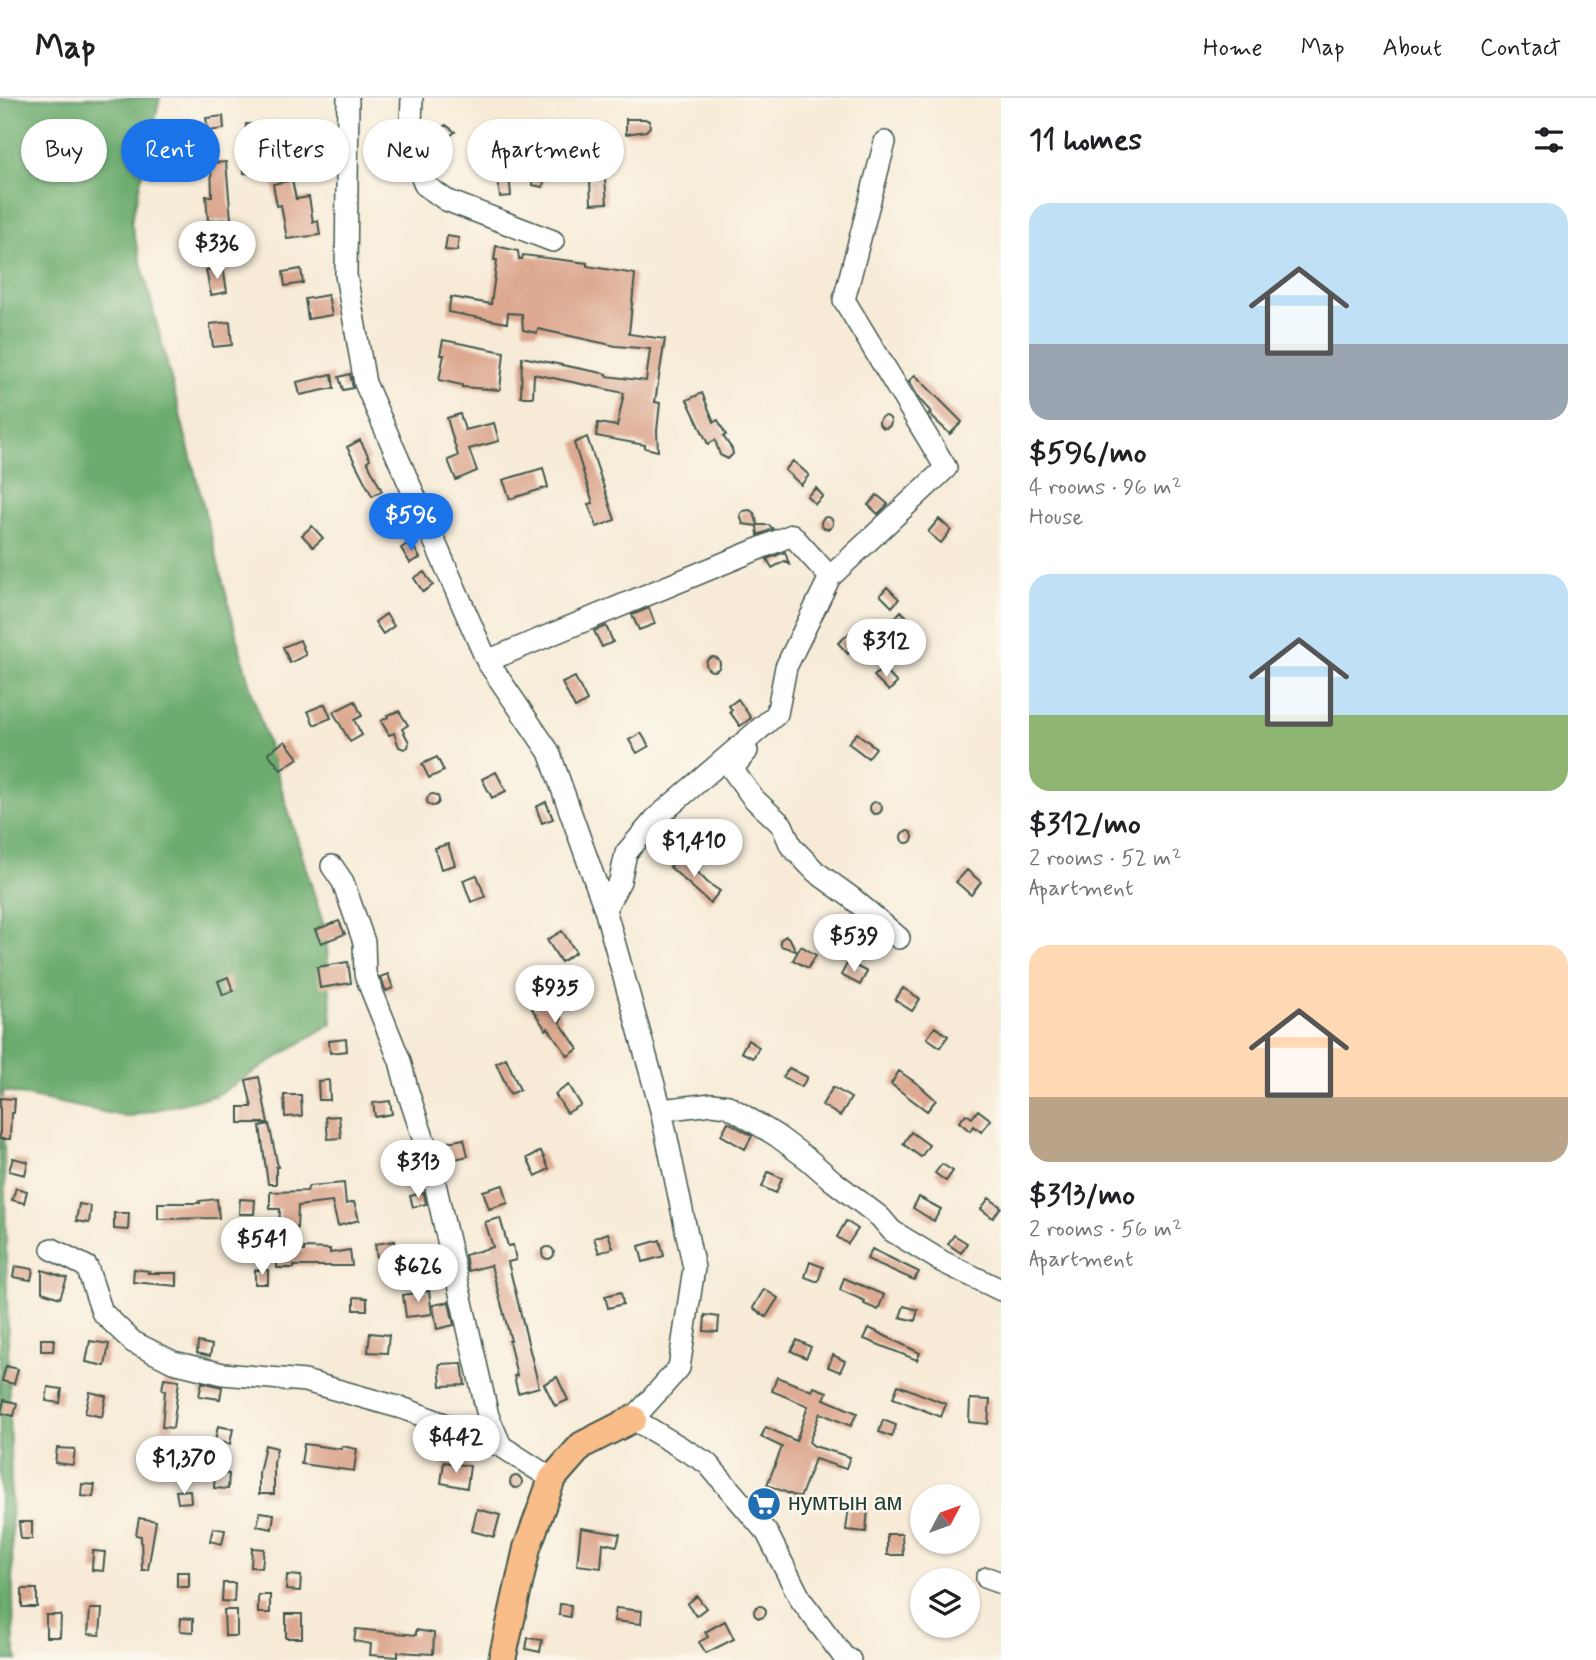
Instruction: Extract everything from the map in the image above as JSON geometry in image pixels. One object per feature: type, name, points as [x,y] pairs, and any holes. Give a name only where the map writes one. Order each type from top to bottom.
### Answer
[{"type":"main road","points":[[502,1660],[527,1548],[551,1479],[582,1445],[633,1419]]},
{"type":"street","points":[[348,98],[346,275],[365,383],[487,661],[549,752],[605,909],[661,1110],[694,1268],[679,1367],[633,1419],[707,1463],[767,1534],[801,1600],[844,1657],[850,1660]]},
{"type":"street","points":[[412,98],[411,151],[425,185],[446,200],[553,241]]},
{"type":"street","points":[[885,142],[844,300],[946,468],[830,577],[786,667],[777,714],[732,769],[753,798],[782,825],[790,846],[816,872],[899,938]]},
{"type":"street","points":[[487,661],[792,535],[830,577]]},
{"type":"street","points":[[605,909],[620,881],[626,853],[656,818],[777,714]]},
{"type":"street","points":[[332,866],[343,882],[364,942],[365,974],[400,1061],[428,1153],[485,1404],[501,1446]]},
{"type":"street","points":[[661,1110],[712,1104],[728,1106],[797,1151],[880,1217],[892,1231],[943,1262],[1001,1290]]},
{"type":"street","points":[[52,1249],[87,1267],[102,1312],[133,1342],[173,1362],[223,1374],[305,1381],[405,1409],[501,1446],[551,1479]]},
{"type":"green space","points":[[0,98],[160,98],[155,119],[121,119],[121,182],[141,182],[131,223],[247,676],[326,933],[332,1023],[217,1095],[127,1117],[3,1091],[14,1645],[18,1660],[0,1660]]},
{"type":"building","points":[[223,116],[224,129],[220,130],[220,119],[206,118]]},
{"type":"building","points":[[626,119],[645,119],[649,121],[650,127],[646,131],[626,134]]},
{"type":"building","points":[[220,162],[226,162],[231,219],[208,221],[206,196],[212,196],[212,182],[220,182]]},
{"type":"building","points":[[292,182],[296,199],[309,197],[313,222],[318,221],[320,235],[287,239],[281,205],[277,206],[273,184]]},
{"type":"building","points":[[498,182],[510,182],[511,196],[500,197]]},
{"type":"building","points":[[532,182],[544,182],[543,187],[532,185]]},
{"type":"building","points":[[590,182],[605,182],[607,203],[591,204]]},
{"type":"building","points":[[447,236],[459,238],[457,251],[445,250]]},
{"type":"building","points":[[496,246],[518,251],[519,259],[522,259],[523,255],[587,263],[587,266],[635,274],[629,334],[665,339],[655,402],[660,403],[658,451],[645,448],[645,445],[596,436],[598,423],[617,426],[624,393],[534,374],[533,397],[521,397],[522,357],[607,374],[606,376],[646,381],[650,349],[616,346],[538,329],[537,333],[523,330],[522,314],[508,313],[507,323],[448,312],[451,297],[491,304],[497,260],[494,260]]},
{"type":"building","points":[[223,267],[227,292],[211,295],[206,270]]},
{"type":"building","points":[[301,269],[303,283],[285,286],[283,272]]},
{"type":"building","points":[[328,295],[332,315],[308,319],[305,299]]},
{"type":"building","points":[[230,322],[232,345],[213,347],[210,324]]},
{"type":"building","points":[[443,340],[504,352],[500,390],[462,387],[439,380],[444,355],[440,355]]},
{"type":"building","points":[[332,374],[334,388],[300,395],[297,382]]},
{"type":"building","points":[[350,374],[353,388],[343,390],[339,377]]},
{"type":"building","points":[[915,375],[962,422],[950,434],[929,414],[931,412],[920,400],[909,381]]},
{"type":"building","points":[[702,393],[714,422],[718,420],[726,435],[723,436],[732,449],[733,454],[728,459],[720,455],[715,440],[708,444],[687,400]]},
{"type":"building","points":[[460,414],[465,430],[494,423],[499,441],[469,449],[477,471],[456,480],[448,460],[458,456],[447,418]]},
{"type":"building","points":[[885,416],[891,422],[885,428],[879,422]]},
{"type":"building","points":[[587,437],[615,520],[597,527],[588,504],[593,503],[574,443]]},
{"type":"building","points":[[360,440],[382,491],[372,496],[347,447]]},
{"type":"building","points":[[793,461],[809,475],[801,485],[785,470]]},
{"type":"building","points":[[543,468],[548,487],[510,499],[503,480]]},
{"type":"building","points":[[816,488],[823,496],[815,504],[807,496]]},
{"type":"building","points":[[877,495],[888,504],[878,514],[868,505]]},
{"type":"building","points":[[750,510],[754,513],[758,525],[769,525],[773,529],[758,535],[757,526],[743,524],[740,515],[743,511]]},
{"type":"building","points":[[827,517],[833,523],[827,529],[821,523]]},
{"type":"building","points":[[939,519],[951,530],[941,543],[928,532]]},
{"type":"building","points":[[312,526],[323,538],[313,547],[302,535]]},
{"type":"building","points":[[411,542],[420,558],[410,563],[401,548]]},
{"type":"building","points":[[785,552],[789,564],[785,561],[772,568],[767,559]]},
{"type":"building","points":[[424,572],[433,585],[423,592],[414,578]]},
{"type":"building","points":[[887,587],[899,599],[892,607],[880,595]]},
{"type":"building","points":[[649,608],[655,624],[639,630],[632,615]]},
{"type":"building","points":[[901,611],[910,620],[900,630],[892,621]]},
{"type":"building","points":[[386,614],[394,626],[383,634],[375,622]]},
{"type":"building","points":[[859,625],[868,635],[848,654],[838,643]]},
{"type":"building","points":[[606,626],[613,642],[602,647],[594,631]]},
{"type":"building","points":[[300,640],[306,655],[290,663],[283,647]]},
{"type":"building","points":[[710,657],[716,657],[720,664],[716,671],[710,671],[706,667],[706,661]]},
{"type":"building","points":[[883,668],[897,683],[889,691],[874,676]]},
{"type":"building","points":[[575,677],[587,701],[575,708],[562,683]]},
{"type":"building","points":[[738,699],[751,718],[740,726],[729,706]]},
{"type":"building","points":[[355,701],[362,716],[354,720],[362,735],[350,742],[333,712]]},
{"type":"building","points":[[325,704],[331,718],[314,725],[308,711]]},
{"type":"building","points":[[399,711],[408,725],[402,729],[409,742],[404,749],[399,747],[394,733],[389,735],[381,721],[388,717],[387,715]]},
{"type":"building","points":[[641,733],[649,746],[637,753],[629,740]]},
{"type":"building","points":[[857,733],[876,748],[868,758],[848,743]]},
{"type":"building","points":[[285,741],[298,758],[281,770],[268,753]]},
{"type":"building","points":[[437,757],[444,771],[429,778],[422,764]]},
{"type":"building","points":[[496,772],[506,791],[492,798],[482,779]]},
{"type":"building","points":[[433,794],[439,800],[433,806],[427,800]]},
{"type":"building","points":[[546,802],[553,819],[542,823],[536,807]]},
{"type":"building","points":[[876,802],[882,808],[876,814],[870,808]]},
{"type":"building","points":[[907,831],[913,837],[907,843],[901,837]]},
{"type":"building","points":[[448,844],[455,865],[441,869],[435,848]]},
{"type":"building","points":[[681,855],[708,883],[720,891],[710,903],[670,867]]},
{"type":"building","points":[[967,870],[981,882],[971,895],[956,882]]},
{"type":"building","points":[[477,875],[485,897],[471,902],[463,880]]},
{"type":"building","points":[[339,921],[345,934],[321,943],[315,930]]},
{"type":"building","points":[[562,931],[576,952],[561,962],[547,940]]},
{"type":"building","points":[[786,936],[796,951],[781,946],[780,940]]},
{"type":"building","points":[[801,946],[816,955],[808,968],[793,960]]},
{"type":"building","points":[[348,962],[351,983],[320,988],[317,967]]},
{"type":"building","points":[[848,962],[867,972],[860,985],[841,975]]},
{"type":"building","points":[[388,974],[393,988],[386,991],[380,977]]},
{"type":"building","points":[[228,977],[233,991],[223,995],[218,981]]},
{"type":"building","points":[[903,988],[920,999],[912,1011],[895,1000]]},
{"type":"building","points":[[549,998],[562,1019],[559,1021],[578,1049],[568,1056],[532,1009]]},
{"type":"building","points":[[935,1027],[948,1036],[940,1047],[927,1038]]},
{"type":"building","points":[[346,1039],[347,1051],[330,1053],[329,1041]]},
{"type":"building","points":[[748,1040],[759,1047],[753,1058],[741,1052]]},
{"type":"building","points":[[506,1058],[520,1090],[510,1094],[496,1063]]},
{"type":"building","points":[[789,1068],[807,1077],[802,1087],[783,1077]]},
{"type":"building","points":[[899,1071],[936,1100],[927,1111],[891,1084]]},
{"type":"building","points":[[259,1077],[268,1123],[239,1123],[239,1107],[252,1107],[246,1080]]},
{"type":"building","points":[[329,1080],[330,1100],[319,1100],[318,1081]]},
{"type":"building","points":[[569,1085],[581,1105],[567,1113],[555,1094]]},
{"type":"building","points":[[833,1087],[851,1098],[840,1116],[822,1105]]},
{"type":"building","points":[[284,1095],[301,1095],[302,1116],[285,1117]]},
{"type":"building","points":[[0,1098],[15,1099],[14,1113],[11,1113],[10,1139],[0,1139]]},
{"type":"building","points":[[390,1101],[392,1114],[375,1117],[373,1103]]},
{"type":"building","points":[[978,1110],[991,1120],[981,1132],[974,1126],[970,1131],[959,1122],[966,1114],[972,1118]]},
{"type":"building","points":[[339,1116],[341,1138],[328,1139],[326,1117]]},
{"type":"building","points":[[728,1122],[752,1136],[745,1149],[721,1135]]},
{"type":"building","points":[[269,1124],[278,1167],[276,1184],[268,1184],[260,1126]]},
{"type":"building","points":[[911,1132],[929,1145],[921,1157],[903,1144]]},
{"type":"building","points":[[464,1139],[468,1156],[451,1160],[447,1142]]},
{"type":"building","points":[[541,1151],[549,1169],[536,1176],[527,1158]]},
{"type":"building","points":[[13,1158],[28,1162],[25,1175],[9,1171]]},
{"type":"building","points":[[942,1164],[953,1171],[946,1181],[935,1173]]},
{"type":"building","points":[[768,1172],[782,1178],[776,1193],[762,1187]]},
{"type":"building","points":[[344,1183],[346,1204],[354,1202],[359,1220],[338,1226],[332,1202],[298,1206],[297,1229],[279,1228],[280,1209],[270,1209],[270,1192],[307,1191],[309,1186]]},
{"type":"building","points":[[503,1185],[508,1203],[489,1209],[483,1191]]},
{"type":"building","points":[[16,1188],[27,1191],[24,1203],[12,1200]]},
{"type":"building","points":[[424,1193],[426,1204],[413,1207],[410,1196]]},
{"type":"building","points":[[919,1197],[941,1209],[934,1221],[913,1208]]},
{"type":"building","points":[[989,1198],[1001,1207],[993,1218],[981,1209]]},
{"type":"building","points":[[217,1199],[219,1218],[158,1219],[158,1203],[200,1203],[199,1201]]},
{"type":"building","points":[[240,1199],[255,1200],[254,1214],[239,1214]]},
{"type":"building","points":[[79,1204],[91,1206],[89,1223],[76,1221]]},
{"type":"building","points":[[114,1213],[129,1213],[128,1230],[114,1229]]},
{"type":"building","points":[[500,1218],[508,1246],[513,1245],[516,1260],[508,1262],[539,1387],[518,1393],[511,1341],[491,1265],[468,1271],[465,1255],[493,1247],[485,1222]]},
{"type":"building","points":[[846,1221],[858,1229],[848,1244],[837,1237]]},
{"type":"building","points":[[608,1233],[613,1248],[599,1253],[594,1238]]},
{"type":"building","points":[[954,1235],[967,1243],[961,1253],[948,1244]]},
{"type":"building","points":[[660,1240],[664,1256],[643,1262],[639,1246]]},
{"type":"building","points":[[395,1241],[398,1255],[377,1258],[375,1244]]},
{"type":"building","points":[[548,1247],[554,1253],[548,1259],[542,1253]]},
{"type":"building","points":[[304,1248],[330,1249],[330,1253],[350,1250],[352,1266],[277,1268],[277,1250],[304,1251]]},
{"type":"building","points":[[872,1249],[919,1272],[914,1280],[867,1259]]},
{"type":"building","points":[[810,1262],[823,1267],[818,1282],[805,1277]]},
{"type":"building","points":[[15,1266],[33,1269],[31,1280],[13,1277]]},
{"type":"building","points":[[134,1269],[149,1271],[148,1273],[177,1273],[177,1286],[133,1282]]},
{"type":"building","points":[[42,1270],[67,1278],[60,1298],[42,1292]]},
{"type":"building","points":[[255,1270],[268,1270],[268,1284],[255,1284]]},
{"type":"building","points":[[844,1278],[884,1295],[878,1310],[840,1290]]},
{"type":"building","points":[[764,1289],[778,1298],[766,1317],[753,1308]]},
{"type":"building","points":[[429,1291],[432,1314],[406,1317],[403,1295]]},
{"type":"building","points":[[621,1292],[623,1304],[608,1308],[605,1296]]},
{"type":"building","points":[[354,1297],[367,1298],[367,1310],[354,1310]]},
{"type":"building","points":[[449,1302],[454,1325],[437,1329],[433,1305]]},
{"type":"building","points":[[904,1306],[918,1310],[915,1321],[900,1317]]},
{"type":"building","points":[[705,1315],[719,1317],[718,1332],[704,1331]]},
{"type":"building","points":[[869,1328],[920,1353],[917,1360],[864,1339]]},
{"type":"building","points":[[370,1333],[389,1335],[387,1353],[368,1352]]},
{"type":"building","points":[[41,1339],[54,1339],[53,1351],[41,1351]]},
{"type":"building","points":[[797,1340],[811,1347],[806,1358],[791,1351]]},
{"type":"building","points":[[90,1341],[109,1344],[105,1366],[86,1362]]},
{"type":"building","points":[[198,1342],[212,1345],[210,1356],[197,1353]]},
{"type":"building","points":[[833,1355],[845,1361],[840,1372],[828,1367]]},
{"type":"building","points":[[462,1363],[465,1385],[441,1386],[439,1364]]},
{"type":"building","points":[[6,1366],[18,1369],[14,1384],[2,1381]]},
{"type":"building","points":[[557,1377],[568,1400],[555,1406],[544,1384]]},
{"type":"building","points":[[777,1377],[812,1391],[814,1387],[827,1392],[824,1399],[857,1413],[851,1426],[820,1413],[809,1442],[850,1457],[846,1468],[815,1459],[800,1498],[767,1485],[782,1447],[761,1437],[766,1427],[796,1441],[808,1406],[772,1391]]},
{"type":"building","points":[[164,1378],[179,1380],[173,1428],[162,1427]]},
{"type":"building","points":[[202,1382],[222,1387],[220,1399],[199,1396]]},
{"type":"building","points":[[898,1385],[946,1404],[941,1417],[893,1398]]},
{"type":"building","points":[[48,1387],[62,1389],[60,1403],[46,1401]]},
{"type":"building","points":[[90,1392],[106,1396],[102,1417],[85,1413]]},
{"type":"building","points":[[970,1399],[990,1400],[988,1424],[969,1422]]},
{"type":"building","points":[[4,1400],[17,1403],[14,1416],[1,1413]]},
{"type":"building","points":[[883,1420],[896,1425],[892,1437],[879,1432]]},
{"type":"building","points":[[218,1426],[233,1429],[230,1444],[215,1441]]},
{"type":"building","points":[[304,1444],[357,1449],[354,1471],[301,1464]]},
{"type":"building","points":[[265,1445],[277,1448],[274,1494],[259,1494],[259,1473]]},
{"type":"building","points":[[57,1448],[75,1449],[73,1465],[55,1463]]},
{"type":"building","points":[[444,1462],[470,1466],[467,1488],[441,1483]]},
{"type":"building","points":[[215,1473],[229,1474],[228,1489],[214,1488]]},
{"type":"building","points":[[516,1476],[522,1482],[516,1488],[510,1482]]},
{"type":"building","points":[[82,1484],[95,1485],[93,1497],[81,1496]]},
{"type":"building","points":[[190,1490],[191,1502],[178,1503],[176,1491]]},
{"type":"building","points":[[849,1506],[868,1508],[866,1532],[846,1530]]},
{"type":"building","points":[[477,1509],[500,1515],[494,1537],[472,1531]]},
{"type":"building","points":[[260,1512],[274,1514],[272,1529],[257,1526]]},
{"type":"building","points":[[139,1518],[156,1521],[148,1570],[142,1570],[141,1536],[136,1535]]},
{"type":"building","points":[[19,1522],[32,1522],[32,1539],[21,1539]]},
{"type":"building","points":[[213,1528],[225,1530],[222,1544],[210,1541]]},
{"type":"building","points":[[581,1528],[620,1534],[617,1546],[603,1543],[601,1568],[577,1565]]},
{"type":"building","points":[[887,1534],[902,1534],[903,1555],[887,1555]]},
{"type":"building","points":[[252,1548],[264,1549],[262,1568],[251,1567]]},
{"type":"building","points":[[93,1551],[105,1552],[103,1571],[92,1570]]},
{"type":"building","points":[[177,1572],[189,1572],[189,1587],[177,1587]]},
{"type":"building","points":[[287,1575],[301,1576],[300,1591],[286,1590]]},
{"type":"building","points":[[223,1583],[235,1583],[234,1602],[222,1601]]},
{"type":"building","points":[[22,1589],[37,1589],[37,1607],[22,1607]]},
{"type":"building","points":[[258,1595],[270,1595],[270,1613],[258,1613]]},
{"type":"building","points":[[697,1596],[706,1608],[696,1616],[687,1604]]},
{"type":"building","points":[[560,1604],[571,1605],[570,1617],[559,1615]]},
{"type":"building","points":[[760,1606],[766,1612],[760,1618],[754,1612]]},
{"type":"building","points":[[616,1608],[642,1611],[641,1624],[614,1621]]},
{"type":"building","points":[[90,1609],[102,1609],[100,1635],[88,1634]]},
{"type":"building","points":[[224,1610],[237,1610],[237,1636],[225,1636]]},
{"type":"building","points":[[286,1614],[302,1614],[302,1638],[286,1638]]},
{"type":"building","points":[[46,1615],[61,1615],[60,1637],[46,1637]]},
{"type":"building","points":[[181,1618],[193,1619],[193,1632],[180,1631]]},
{"type":"building","points":[[725,1621],[734,1639],[706,1653],[699,1642],[708,1637],[705,1632]]},
{"type":"building","points":[[356,1629],[416,1635],[416,1630],[434,1633],[433,1654],[398,1652],[398,1657],[370,1655],[371,1644],[354,1641]]},
{"type":"building","points":[[528,1638],[542,1640],[540,1652],[526,1649]]},
{"type":"place","name":"нумтын ам","points":[[764,1504]]}]
